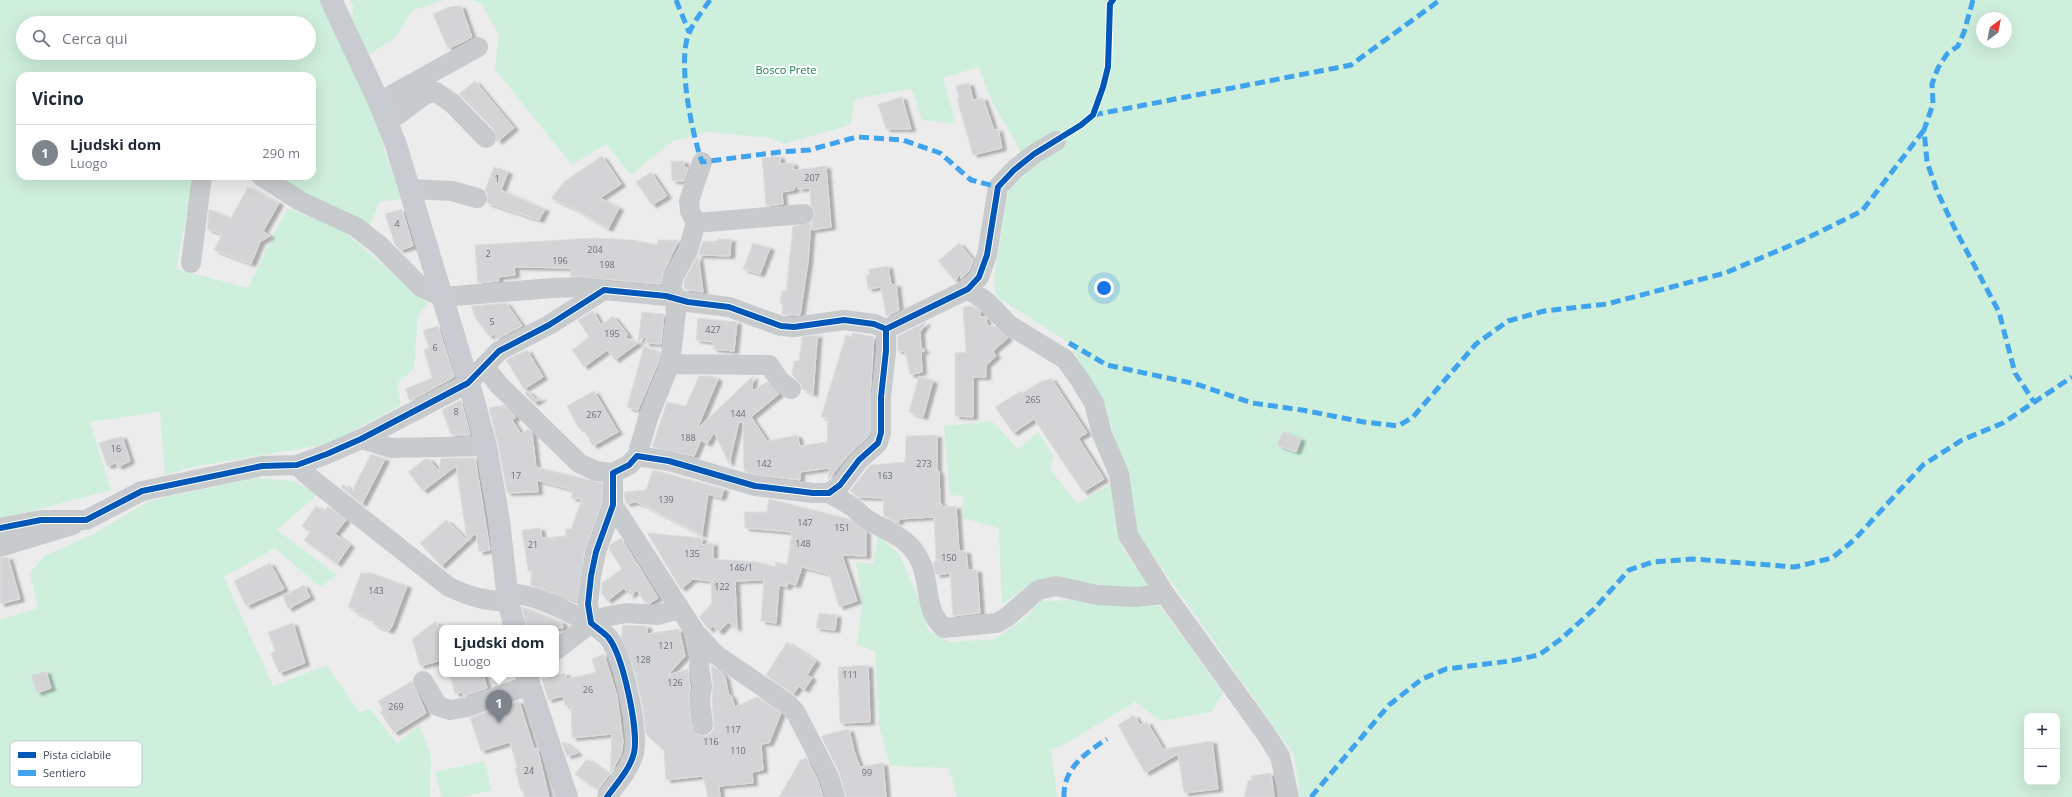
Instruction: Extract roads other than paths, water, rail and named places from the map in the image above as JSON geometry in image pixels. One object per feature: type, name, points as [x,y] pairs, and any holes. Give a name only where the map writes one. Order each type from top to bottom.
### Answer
[{"type":"main road","points":[[332,0],[388,122],[410,189],[468,383],[486,446],[499,520],[508,597],[514,625]]},
{"type":"main road","points":[[529,677],[567,797]]},
{"type":"street","points":[[380,102],[478,47]]},
{"type":"street","points":[[388,122],[426,94],[436,92],[452,103],[486,138]]},
{"type":"street","points":[[267,180],[300,201],[356,227],[379,245],[421,287],[442,297],[579,287],[674,298],[688,302],[729,307],[782,326],[794,327],[844,320],[874,324],[886,329],[968,289],[979,277],[988,255],[998,187],[1014,170],[1034,154],[1056,141]]},
{"type":"street","points":[[484,366],[498,384],[579,463],[596,471],[613,473],[628,465],[637,456],[650,415],[670,364],[676,312],[672,287],[673,278],[688,250],[696,223],[690,211],[689,201],[702,162]]},
{"type":"street","points":[[191,263],[201,180]]},
{"type":"street","points":[[410,189],[452,191],[477,198]]},
{"type":"street","points":[[696,223],[804,214]]},
{"type":"street","points":[[968,289],[987,302],[1009,325],[1065,359],[1094,402],[1102,434],[1119,474],[1128,535],[1166,594],[1266,734],[1280,756],[1289,797]]},
{"type":"street","points":[[0,547],[60,531],[86,520],[142,491],[262,466],[297,465],[362,439],[468,383],[499,351],[549,325],[604,290]]},
{"type":"street","points":[[829,493],[840,486],[859,460],[878,443],[881,433],[881,397],[886,351],[886,329]]},
{"type":"street","points":[[670,364],[769,365],[780,381],[791,389]]},
{"type":"street","points":[[362,439],[391,448],[486,446]]},
{"type":"street","points":[[637,456],[669,462],[755,486],[814,493],[829,493],[852,506],[865,518],[889,530],[909,546],[922,564],[932,613],[944,628],[953,629],[997,623],[1007,618],[1038,590],[1056,586],[1097,595],[1136,597],[1166,594]]},
{"type":"street","points":[[297,465],[313,480],[361,516],[423,569],[449,587],[478,599],[492,602],[515,593],[540,601],[591,624],[608,638],[622,669],[635,739],[634,752],[630,765],[607,797]]},
{"type":"street","points":[[591,624],[588,604],[591,576],[596,552],[613,505],[613,473]]},
{"type":"street","points":[[613,505],[695,632],[715,654],[788,704],[796,713],[829,777],[835,797]]},
{"type":"street","points":[[0,528],[41,520],[86,520]]},
{"type":"street","points":[[559,648],[591,624],[604,617],[627,613],[657,615],[680,610]]},
{"type":"street","points":[[695,632],[700,657],[699,667],[702,686],[700,701],[703,725]]},
{"type":"street","points":[[424,681],[438,706],[450,710],[467,707],[529,677]]},
{"type":"place","name":"Ljudski dom","points":[[499,723]]},
{"type":"park label","name":"Bosco Prete","points":[[786,70]]}]
